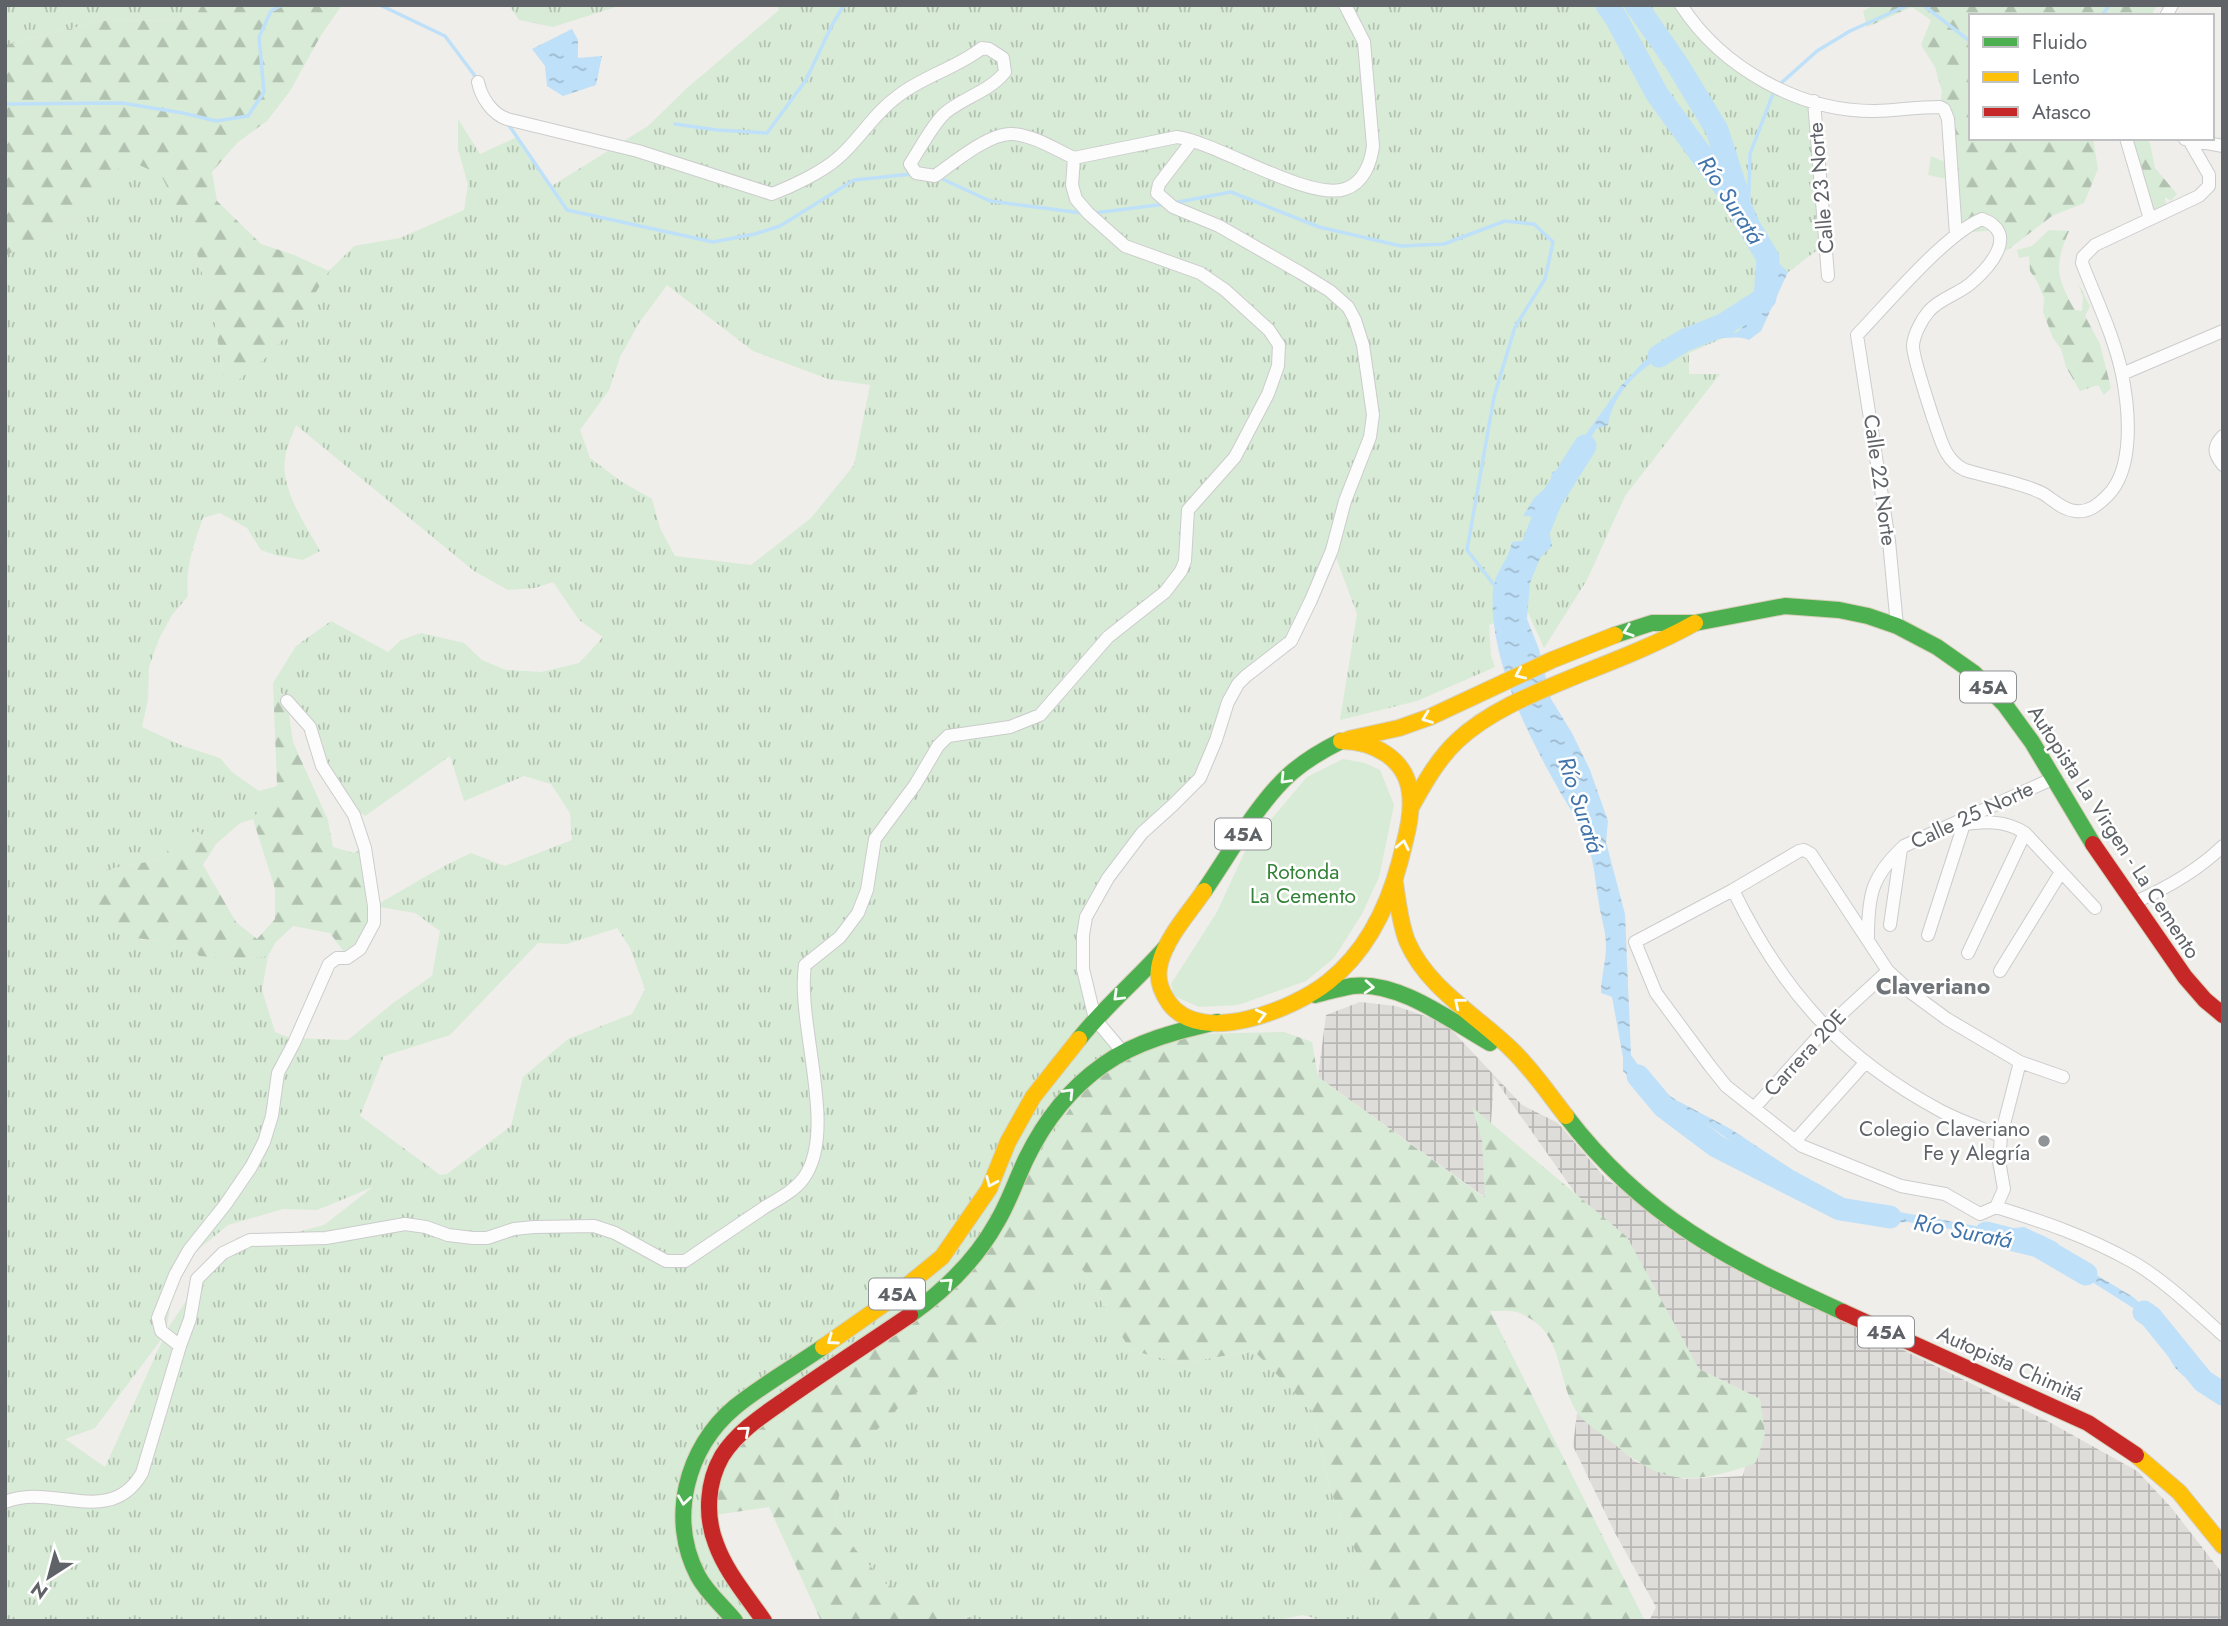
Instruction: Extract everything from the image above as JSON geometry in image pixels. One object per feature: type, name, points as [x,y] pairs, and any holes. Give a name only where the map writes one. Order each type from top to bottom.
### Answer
[{"type":"main road","name":"Autopista La Virgen - La Cemento","points":[[1341,741],[1420,721],[1552,660],[1652,623],[1695,623],[1797,606],[1839,610],[1897,626],[1937,647],[1974,673],[2005,705],[2185,977],[2223,1015]]},
{"type":"main road","name":"Autopista La Virgen - La Cemento","points":[[1411,807],[1427,776],[1449,748],[1476,726],[1558,683],[1670,637],[1695,623]]},
{"type":"main road","name":"45A","points":[[735,1621],[698,1576],[684,1544],[682,1508],[689,1469],[704,1442],[734,1408],[887,1302],[942,1257],[989,1189],[1008,1142],[1033,1097],[1094,1019],[1149,967],[1166,947],[1266,801],[1289,775],[1314,755],[1341,741],[1361,741],[1373,745],[1394,760],[1407,782],[1411,807],[1395,883],[1381,914],[1352,957],[1328,982],[1303,999],[1265,1015],[1180,1030],[1122,1051],[1080,1082],[1052,1112],[990,1235],[962,1270],[925,1304],[765,1414],[741,1433],[727,1449],[710,1488],[708,1516],[721,1557],[764,1621]]},
{"type":"main road","name":"Autopista Chimitá","points":[[1395,883],[1397,910],[1404,936],[1413,956],[1432,981],[1513,1051],[1542,1083],[1596,1153],[1627,1185],[1657,1210],[1769,1278],[2096,1428],[2136,1453],[2181,1493],[2223,1546]]},
{"type":"main road","name":"45A","points":[[1166,947],[1159,963],[1158,981],[1169,1005],[1190,1020],[1217,1022]]},
{"type":"main road","name":"Autopista Chimitá","points":[[1303,999],[1354,986],[1384,988],[1403,994],[1493,1045],[1539,1091],[1557,1104]]},
{"type":"street","points":[[478,82],[480,92],[503,118],[638,151],[772,194],[788,188],[837,159],[897,96],[938,71],[971,57],[982,48],[989,49],[1003,58],[1005,72],[986,89],[965,99],[935,123],[929,137],[910,164],[916,173],[935,176],[971,150],[997,137],[1010,134],[1026,137],[1074,158],[1177,137],[1314,187],[1344,189],[1356,181],[1371,162],[1373,146],[1364,42],[1345,5]]},
{"type":"street","points":[[1681,5],[1695,26],[1741,67],[1792,97],[1847,109],[1944,109],[1948,119],[1956,235]]},
{"type":"street","name":"Calle 23 Norte","points":[[1814,100],[1828,276]]},
{"type":"street","points":[[2127,140],[2150,219]]},
{"type":"street","points":[[1956,235],[1982,219],[1991,222],[1999,231],[2001,242],[1994,257],[1970,284],[1930,309],[1919,326],[1913,346],[1929,407],[1946,456],[1955,466],[2041,492],[2061,506],[2074,511],[2096,507],[2115,489],[2125,462],[2127,425],[2122,374],[2082,263],[2083,257],[2095,245],[2199,196],[2209,186],[2209,175],[2185,140]]},
{"type":"street","points":[[2190,140],[2223,145]]},
{"type":"street","points":[[1122,1051],[1094,1019],[1083,969],[1086,917],[1108,878],[1142,833],[1200,778],[1228,702],[1238,684],[1291,641],[1332,550],[1345,501],[1370,437],[1373,415],[1363,345],[1348,307],[1330,291],[1241,238],[1168,204],[1157,193],[1159,184],[1192,141]]},
{"type":"street","points":[[5,1502],[30,1495],[90,1502],[109,1500],[131,1490],[142,1473],[190,1320],[197,1279],[223,1253],[250,1240],[326,1238],[405,1224],[426,1227],[448,1235],[473,1238],[487,1238],[514,1229],[534,1227],[594,1226],[615,1233],[666,1261],[678,1262],[685,1261],[787,1195],[802,1180],[816,1152],[818,1115],[802,992],[805,965],[840,937],[858,913],[867,890],[877,834],[948,736],[1010,727],[1040,715],[1108,637],[1174,582],[1185,561],[1188,510],[1235,457],[1268,394],[1278,366],[1279,345],[1269,330],[1225,290],[1200,273],[1125,246],[1088,213],[1076,199],[1074,192],[1071,178],[1074,158]]},
{"type":"street","name":"Calle 22 Norte","points":[[1897,626],[1889,541],[1857,335],[1956,235]]},
{"type":"street","points":[[2122,374],[2223,331]]},
{"type":"street","points":[[2223,436],[2214,454],[2223,465]]},
{"type":"street","points":[[180,1346],[161,1331],[158,1318],[175,1275],[189,1250],[251,1167],[264,1142],[272,1116],[278,1073],[295,1043],[329,964],[337,958],[347,958],[360,949],[374,923],[365,848],[354,815],[322,766],[310,727],[287,701]]},
{"type":"street","name":"Calle 25 Norte","points":[[1868,937],[1870,892],[1890,859],[1901,849],[2052,779]]},
{"type":"street","points":[[1933,834],[1964,824],[2005,822],[2025,833],[2095,908]]},
{"type":"street","points":[[1928,934],[1964,824]]},
{"type":"street","points":[[1968,953],[2025,833]]},
{"type":"street","points":[[2133,902],[2173,883],[2209,860],[2223,846]]},
{"type":"street","points":[[1890,925],[1901,849]]},
{"type":"street","points":[[2063,1077],[2020,1062],[1947,1019],[1913,994],[1888,971],[1811,854],[1804,850],[1635,942],[1656,993],[1726,1086],[1802,1146],[1879,1179],[1945,1194],[1980,1214],[1996,1207],[2062,1227],[2133,1262],[2191,1306],[2223,1335]]},
{"type":"street","points":[[2000,971],[2061,872]]},
{"type":"street","points":[[1733,890],[1753,932],[1773,964],[1826,1028],[1865,1063],[1900,1088],[1944,1113],[2001,1136]]},
{"type":"street","name":"Carrera 20E","points":[[1754,1108],[1826,1028],[1888,971]]},
{"type":"street","points":[[1996,1207],[2004,1189],[1999,1161],[2001,1136],[2020,1062]]},
{"type":"street","points":[[1795,1141],[1865,1063]]},
{"type":"shaded area","points":[[1360,1002],[1396,1006],[1445,1023],[1522,1105],[1558,1123],[1607,1180],[1883,1340],[2051,1423],[2137,1471],[2170,1506],[2219,1569],[2223,1578],[2223,1621],[1649,1621],[1656,1607],[1614,1531],[1573,1446],[1577,1413],[1636,1462],[1684,1479],[1743,1476],[1760,1399],[1699,1369],[1494,1078],[1486,1198],[1318,1077],[1326,1015]]},
{"type":"green space","points":[[5,5],[202,5],[193,20],[101,21],[5,45]]},
{"type":"green space","points":[[202,5],[342,5],[320,37],[290,91],[267,121],[237,143],[212,172],[217,201],[261,244],[329,271],[295,326],[268,356],[236,382],[223,374],[213,312],[193,239],[161,175],[126,159],[81,216],[5,256],[5,45],[101,21],[193,20]]},
{"type":"green space","points":[[509,5],[622,5],[553,27],[519,20]]},
{"type":"green space","points":[[777,5],[1681,5],[1709,40],[1810,104],[1820,248],[1787,273],[1744,329],[1689,353],[1689,374],[1720,374],[1625,496],[1587,580],[1544,648],[1527,610],[1489,625],[1491,656],[1495,667],[1417,701],[1340,720],[1357,614],[1334,552],[1297,629],[1226,702],[1210,765],[1137,832],[1083,935],[1094,1020],[1122,1051],[991,1235],[708,1516],[764,1621],[5,1621],[5,256],[81,216],[126,158],[161,174],[193,239],[213,312],[223,374],[295,326],[329,271],[354,246],[400,238],[464,210],[468,185],[458,149],[458,119],[480,154],[517,137],[550,187],[648,126],[687,88],[779,10]],"holes":[[[667,285],[753,351],[828,379],[870,385],[854,465],[811,518],[751,565],[675,556],[660,528],[652,499],[622,482],[590,458],[580,430],[609,390],[620,357],[639,323]],[[296,425],[474,571],[508,590],[535,588],[553,582],[579,620],[603,637],[579,663],[541,672],[506,670],[482,660],[464,643],[421,633],[401,640],[388,652],[331,621],[296,646],[273,683],[310,727],[342,798],[365,816],[450,756],[464,801],[524,776],[551,784],[570,813],[572,840],[505,866],[471,853],[374,906],[415,913],[440,931],[432,976],[393,1003],[348,1040],[290,1038],[275,1032],[262,990],[268,956],[237,959],[189,941],[141,940],[100,871],[162,859],[172,844],[196,831],[216,844],[240,823],[253,819],[277,786],[259,791],[232,772],[220,758],[183,746],[142,727],[148,699],[149,667],[159,639],[172,615],[188,596],[189,565],[203,518],[220,513],[247,528],[261,550],[275,555],[303,560],[320,551],[290,494],[285,474],[287,449]],[[617,928],[630,948],[645,989],[632,1014],[568,1039],[523,1077],[511,1126],[447,1174],[440,1175],[360,1116],[384,1056],[450,1035],[538,943],[567,944]],[[373,1187],[324,1225],[290,1234],[238,1237],[196,1286],[166,1331],[177,1267],[228,1225],[283,1209],[317,1210]],[[164,1337],[105,1467],[65,1439],[95,1428]]]},
{"type":"green space","points":[[1874,5],[2157,5],[2152,14],[1969,14],[1969,140],[2093,140],[2098,169],[2084,203],[2052,216],[2009,249],[1991,257],[1999,230],[1973,232],[1948,211],[1951,180],[1928,175],[1931,156],[1947,163],[1950,139],[1939,115],[1942,92],[1935,67],[1921,45],[1931,20],[1912,7],[1867,27],[1863,11]]},
{"type":"green space","points":[[2146,140],[2150,143],[2155,168],[2177,194],[2171,201],[2165,197],[2166,207],[2157,212],[2147,203],[2134,161],[2139,158],[2130,142]]},
{"type":"green space","points":[[2049,230],[2069,231],[2061,253],[2059,271],[2064,289],[2075,310],[2082,311],[2083,297],[2078,283],[2090,306],[2085,316],[2100,344],[2111,388],[2104,395],[2098,385],[2080,391],[2066,367],[2061,349],[2053,338],[2043,312],[2044,298],[2030,271],[2029,256],[2019,258],[2017,250],[2032,246]]},
{"type":"green space","points":[[273,683],[287,701],[293,742],[328,820],[333,847],[354,853],[365,848],[374,923],[347,956],[330,933],[293,926],[275,943],[268,956],[237,959],[199,956],[189,941],[136,938],[111,928],[98,909],[100,871],[162,859],[172,844],[196,831],[216,844],[203,865],[236,922],[257,939],[275,919],[275,889],[253,819],[277,785]]},
{"type":"green space","name":"Rotonda La Cemento","points":[[1343,759],[1365,763],[1380,770],[1394,805],[1379,877],[1362,914],[1334,958],[1306,981],[1238,1005],[1199,1007],[1174,996],[1171,984],[1217,912],[1246,849],[1307,777]]},
{"type":"green space","points":[[1284,1032],[1312,1042],[1318,1077],[1485,1198],[1482,1140],[1472,1107],[1627,1237],[1699,1369],[1760,1399],[1765,1434],[1756,1463],[1713,1476],[1695,1478],[1662,1474],[1628,1455],[1580,1416],[1566,1388],[1555,1350],[1542,1328],[1519,1313],[1490,1311],[1644,1619],[1390,1621],[1349,1538],[1330,1489],[1312,1411],[1254,1351],[1181,1363],[1130,1350],[1083,1270],[1040,1291],[965,1360],[907,1399],[845,1463],[834,1525],[886,1584],[977,1621],[821,1621],[769,1507],[708,1516],[727,1449],[925,1304],[1005,1207],[1096,1069],[1196,1034]]},
{"type":"green space","points":[[1083,1270],[1130,1350],[1181,1363],[1254,1351],[1312,1411],[1330,1489],[1349,1538],[1390,1621],[1324,1621],[1303,1615],[1273,1621],[977,1621],[886,1584],[834,1525],[845,1463],[907,1399],[965,1360],[1040,1291]]},
{"type":"water","points":[[1614,5],[1620,5],[1679,116],[1728,178],[1745,192],[1773,255],[1788,272],[1761,331],[1749,340],[1722,338],[1685,347],[1667,354],[1635,376],[1614,407],[1608,425],[1596,429],[1572,472],[1559,476],[1558,488],[1545,509],[1552,546],[1540,558],[1530,583],[1527,619],[1539,649],[1551,699],[1590,770],[1608,821],[1606,842],[1625,914],[1631,1055],[1651,1083],[1676,1100],[1729,1128],[1793,1170],[1848,1200],[1976,1226],[2003,1229],[2024,1227],[2056,1242],[2080,1265],[2133,1297],[2154,1316],[2174,1349],[2223,1383],[2223,1391],[2183,1376],[2154,1339],[2152,1320],[2067,1266],[2050,1248],[1908,1222],[1885,1223],[1744,1150],[1697,1118],[1649,1096],[1623,1071],[1612,997],[1601,993],[1606,941],[1590,853],[1582,830],[1534,744],[1512,694],[1497,641],[1493,615],[1494,583],[1512,542],[1527,540],[1535,517],[1523,516],[1534,498],[1550,484],[1552,472],[1559,471],[1620,387],[1644,361],[1672,344],[1691,338],[1737,332],[1750,320],[1773,288],[1773,272],[1752,214],[1742,200],[1732,200],[1721,189],[1719,173],[1674,113]]},
{"type":"water","points":[[572,29],[578,40],[578,58],[602,56],[596,85],[563,96],[547,86],[545,66],[532,49]]},
{"type":"waterway","points":[[5,104],[122,103],[216,121],[248,116],[264,92],[259,37],[271,11],[282,5]]},
{"type":"waterway","points":[[380,5],[445,36],[478,80]]},
{"type":"waterway","points":[[675,124],[767,133],[806,80],[844,5]]},
{"type":"waterway","name":"Río Suratá","points":[[1607,5],[1657,94],[1729,193],[1768,258],[1765,298],[1723,325],[1685,340],[1659,356]]},
{"type":"waterway","points":[[1636,5],[1677,64],[1717,130],[1737,192]]},
{"type":"waterway","points":[[1779,85],[1817,51],[1850,31],[1908,5]]},
{"type":"waterway","points":[[1923,5],[1969,40]]},
{"type":"waterway","points":[[2103,14],[2109,5]]},
{"type":"waterway","points":[[1748,224],[1750,154],[1774,91]]},
{"type":"waterway","points":[[508,124],[567,210],[713,242],[780,226],[854,180],[912,174]]},
{"type":"waterway","points":[[938,177],[990,201],[1082,213]]},
{"type":"waterway","points":[[1173,203],[1231,192],[1319,227],[1401,246],[1444,244],[1505,221],[1534,224],[1553,242],[1545,279],[1515,327],[1494,397],[1467,550],[1495,586]]},
{"type":"waterway","points":[[1094,213],[1166,204]]},
{"type":"waterway","name":"Río Suratá","points":[[1534,542],[1551,500],[1585,446]]},
{"type":"waterway","name":"Río Suratá","points":[[1638,1076],[1664,1107],[1716,1146],[1840,1209],[1890,1217]]},
{"type":"waterway","name":"Río Suratá","points":[[1986,1233],[2038,1246],[2086,1274]]},
{"type":"waterway","name":"Río Suratá","points":[[2144,1312],[2203,1381],[2223,1394]]},
{"type":"traffic: fast","points":[[1615,635],[1652,623],[1695,623],[1785,606],[1839,610],[1897,626],[1937,647],[1974,673],[2005,705],[2032,742],[2093,844]]},
{"type":"traffic: fast","points":[[1204,891],[1279,785],[1303,764],[1341,741]]},
{"type":"traffic: fast","points":[[1079,1039],[1166,947]]},
{"type":"traffic: fast","points":[[1315,995],[1352,986],[1387,989],[1424,1004],[1490,1043]]},
{"type":"traffic: fast","points":[[910,1315],[947,1285],[989,1236],[1041,1132],[1058,1107],[1079,1085],[1103,1065],[1129,1049],[1172,1033],[1217,1022]]},
{"type":"traffic: fast","points":[[1566,1116],[1626,1182],[1691,1233],[1763,1274],[1843,1312]]},
{"type":"traffic: fast","points":[[735,1621],[710,1594],[698,1576],[689,1554],[684,1531],[684,1508],[694,1463],[704,1443],[735,1407],[823,1347]]},
{"type":"traffic: slow","points":[[1411,807],[1443,756],[1485,719],[1533,694],[1640,650],[1695,623]]},
{"type":"traffic: slow","points":[[1349,739],[1399,728],[1430,717],[1552,660],[1615,635]]},
{"type":"traffic: slow","points":[[1204,891],[1173,935],[1159,968],[1163,993],[1169,1003],[1184,1016],[1203,1022],[1224,1023],[1271,1012],[1313,992],[1328,982],[1354,957],[1374,928],[1389,895],[1406,836],[1411,802],[1407,781],[1395,761],[1376,748],[1341,741]]},
{"type":"traffic: slow","points":[[1395,883],[1407,941],[1427,973],[1453,1000],[1519,1057],[1566,1116]]},
{"type":"traffic: slow","points":[[823,1347],[887,1302],[942,1257],[989,1189],[1008,1142],[1033,1097],[1079,1039]]},
{"type":"traffic: slow","points":[[2136,1455],[2179,1492],[2223,1546]]},
{"type":"traffic: jam","points":[[2093,844],[2185,977],[2205,1000],[2223,1015]]},
{"type":"traffic: jam","points":[[1843,1312],[2088,1423],[2136,1455]]},
{"type":"traffic: jam","points":[[764,1621],[725,1564],[712,1533],[709,1499],[717,1466],[735,1439],[760,1418],[910,1315]]},
{"type":"place","name":"Colegio Claveriano Fe y Alegría","points":[[2044,1141]]},
{"type":"district","name":"Claveriano","points":[[1933,986]]}]
